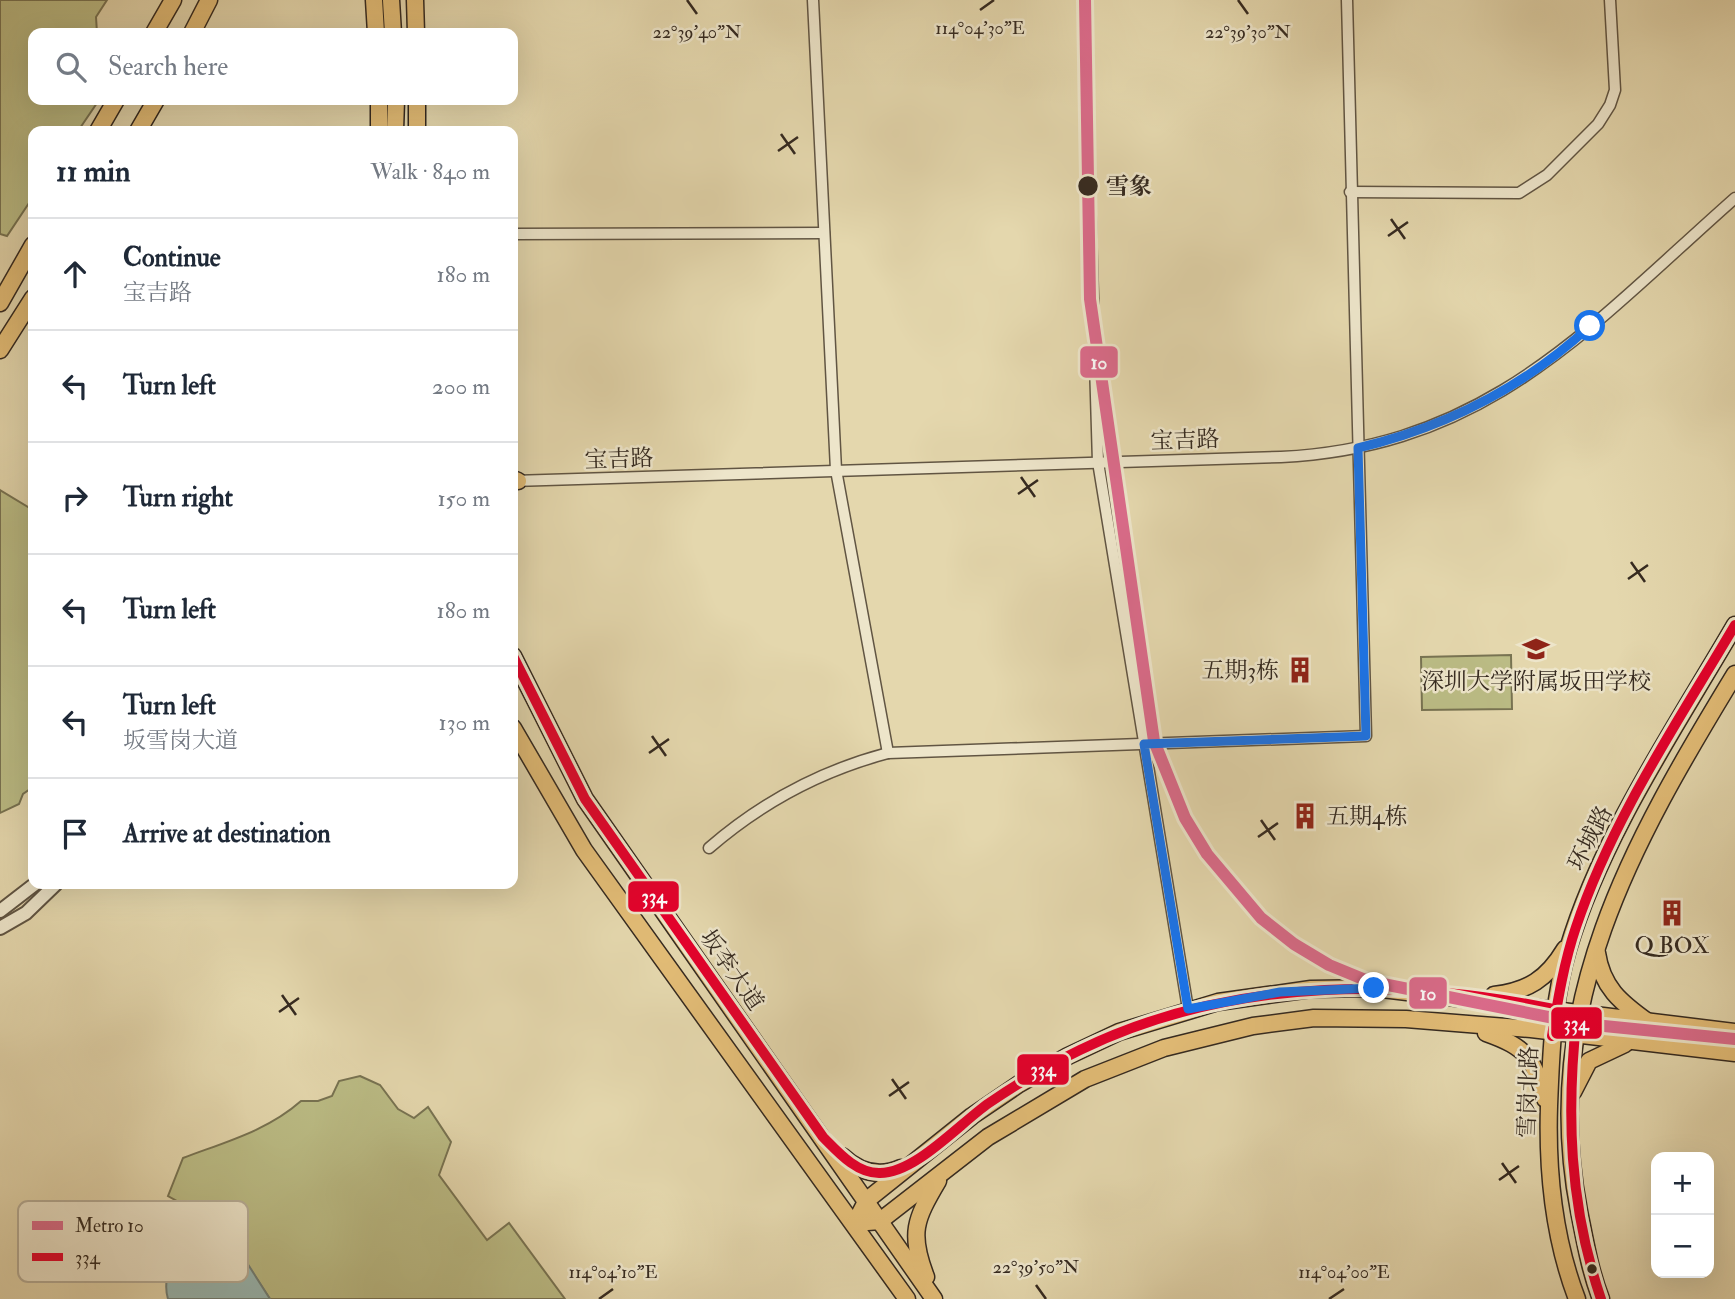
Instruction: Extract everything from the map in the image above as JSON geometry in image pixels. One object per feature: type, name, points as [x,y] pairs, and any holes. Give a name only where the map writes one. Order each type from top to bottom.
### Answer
[{"type":"main road","points":[[157,28],[173,0]]},
{"type":"main road","points":[[195,28],[209,0]]},
{"type":"main road","points":[[374,0],[376,28]]},
{"type":"main road","points":[[391,0],[393,28]]},
{"type":"main road","points":[[415,0],[416,28]]},
{"type":"main road","points":[[101,126],[113,105]]},
{"type":"main road","points":[[141,126],[153,105]]},
{"type":"main road","points":[[379,105],[379,126]]},
{"type":"main road","points":[[395,126],[396,105]]},
{"type":"main road","points":[[417,105],[417,126]]},
{"type":"main road","points":[[0,303],[28,254]]},
{"type":"main road","points":[[0,350],[28,306]]},
{"type":"main road","name":"环城路","points":[[1555,1009],[1573,935],[1609,844],[1735,625]]},
{"type":"main road","name":"坂李大道","points":[[518,666],[585,799],[934,1299]]},
{"type":"main road","name":"环城路","points":[[1577,1014],[1606,915],[1664,792],[1735,674]]},
{"type":"main road","points":[[518,737],[584,849],[907,1299]]},
{"type":"main road","points":[[1467,999],[1530,989],[1557,963],[1573,935]]},
{"type":"main road","points":[[1597,948],[1600,971],[1609,989],[1650,1023]]},
{"type":"main road","points":[[855,1223],[867,1200],[972,1116],[1043,1069],[1119,1032],[1188,1009],[1259,995],[1332,988],[1405,990],[1735,1032]]},
{"type":"main road","name":"雪岗北路","points":[[1555,1009],[1549,1112],[1552,1182],[1559,1239],[1577,1299]]},
{"type":"main road","name":"雪岗北路","points":[[1577,1014],[1570,1098],[1574,1187],[1588,1260],[1601,1299]]},
{"type":"main road","points":[[855,1223],[880,1221],[996,1131],[1060,1092],[1137,1057],[1193,1039],[1253,1026],[1314,1018],[1396,1018],[1553,1032],[1735,1053]]},
{"type":"main road","points":[[1467,1026],[1519,1046],[1529,1056],[1549,1112]]},
{"type":"main road","points":[[1570,1098],[1590,1061],[1617,1046],[1636,1042]]},
{"type":"main road","points":[[823,1137],[854,1166],[875,1174],[897,1171],[929,1152]]},
{"type":"main road","points":[[934,1299],[917,1254],[915,1236],[920,1211],[944,1172]]},
{"type":"street","points":[[813,0],[836,470],[888,753]]},
{"type":"street","points":[[1084,0],[1098,463],[1188,1009]]},
{"type":"street","points":[[709,848],[744,819],[782,794],[844,766],[888,753],[1366,736],[1347,0]]},
{"type":"street","points":[[1350,192],[1520,193],[1547,175],[1598,124],[1610,105],[1615,90],[1610,0]]},
{"type":"street","name":"宝吉路","points":[[518,481],[1300,456],[1358,448],[1404,436],[1450,419],[1524,379],[1572,343],[1735,198]]},
{"type":"street","points":[[518,234],[824,233]]},
{"type":"street","points":[[0,911],[29,889]]},
{"type":"street","points":[[0,928],[26,913],[51,889]]},
{"type":"green space","points":[[0,0],[107,0],[96,17],[97,28],[28,28],[28,105],[96,105],[81,126],[28,126],[28,204],[7,236],[0,234]]},
{"type":"green space","points":[[0,490],[28,507],[28,790],[23,794],[19,804],[0,813]]},
{"type":"green space","points":[[1511,655],[1512,709],[1422,710],[1421,657]]},
{"type":"green space","points":[[360,1076],[380,1085],[398,1109],[414,1118],[428,1107],[451,1142],[439,1175],[487,1240],[509,1223],[565,1299],[270,1299],[248,1266],[248,1201],[177,1201],[168,1196],[183,1158],[260,1128],[301,1101],[318,1101],[332,1096],[339,1081]]},
{"type":"water","points":[[248,1264],[270,1299],[168,1299],[167,1282],[248,1282]]},
{"type":"metro line","name":"10","points":[[1085,0],[1090,299],[1154,741],[1185,818],[1207,854],[1261,918],[1294,944],[1329,965],[1368,981],[1584,1024],[1735,1039]]},
{"type":"transit line","name":"334","points":[[1552,1036],[1572,940],[1608,848],[1648,772],[1735,625]]},
{"type":"transit line","name":"334","points":[[518,666],[585,799],[823,1137],[855,1166],[879,1173],[907,1165],[937,1146],[989,1103],[1057,1062],[1139,1025],[1200,1008],[1262,996],[1325,990],[1388,989],[1452,993],[1515,1002],[1577,1014],[1571,1122],[1573,1158],[1582,1229],[1601,1299]]},
{"type":"place","name":"雪象","points":[[1088,186]]},
{"type":"place","name":"深圳大学附属坂田学校","points":[[1536,649]]},
{"type":"place","name":"五期3栋","points":[[1300,670]]},
{"type":"place","name":"五期4栋","points":[[1305,816]]},
{"type":"place","name":"Q BOX","points":[[1672,913]]},
{"type":"route","points":[[1374,988],[1280,992],[1188,1009],[1144,744],[1366,736],[1358,448],[1427,428],[1493,398],[1553,358],[1590,326]]}]
